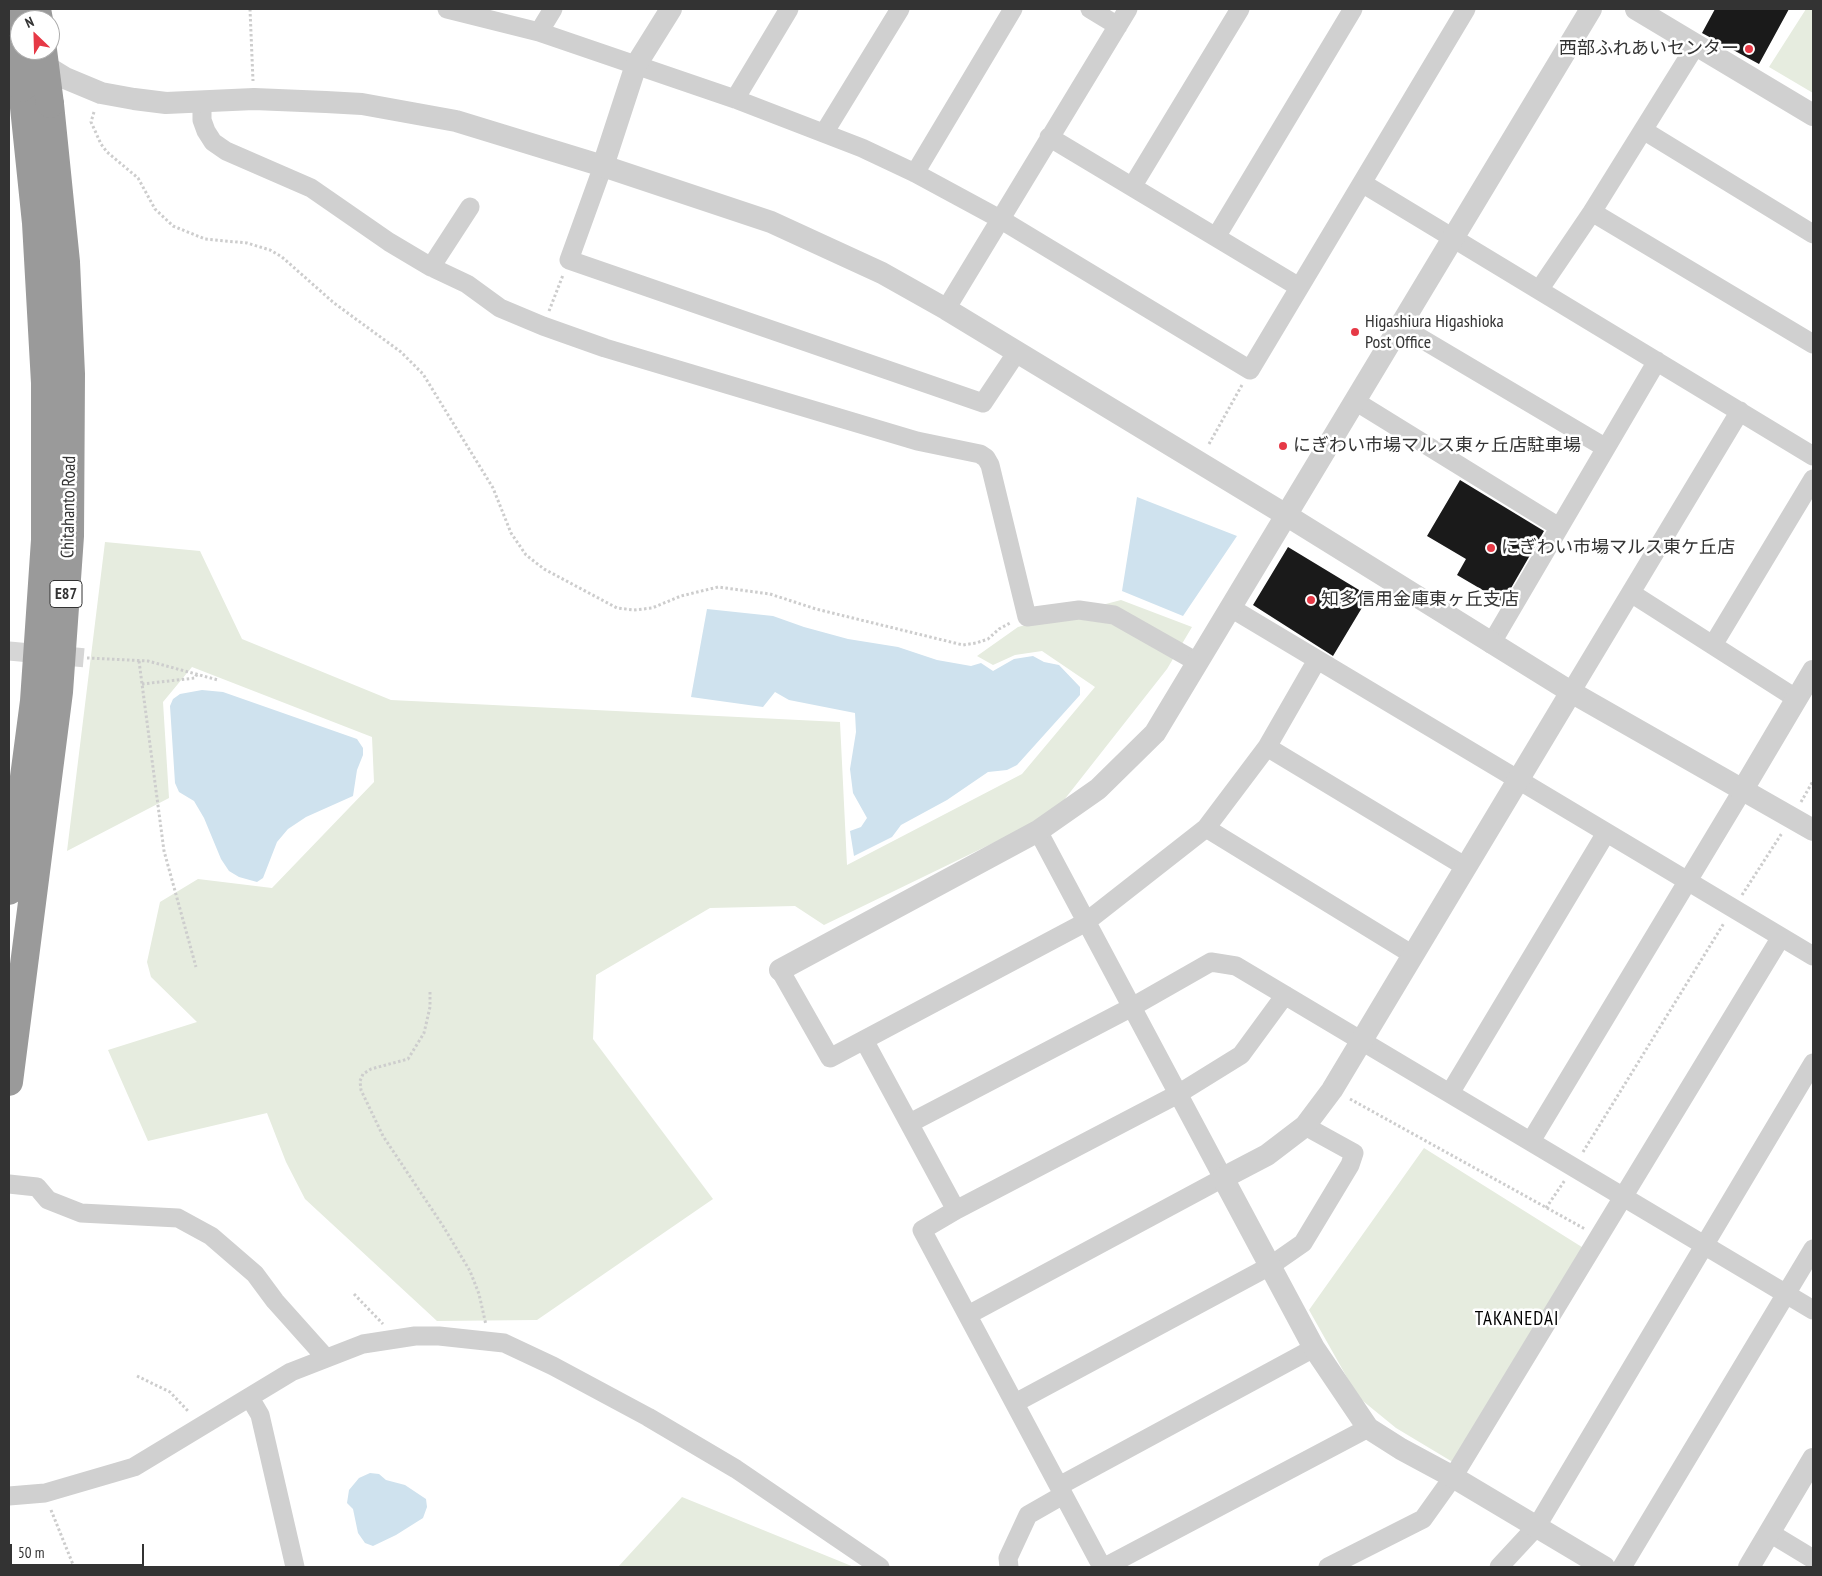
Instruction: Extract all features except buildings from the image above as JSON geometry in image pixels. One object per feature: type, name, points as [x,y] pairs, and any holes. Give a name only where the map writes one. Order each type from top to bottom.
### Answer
[{"type":"highway","name":"Chitahanto Road","points":[[9,892],[34,701],[44,540],[44,383],[36,223],[12,9]]},
{"type":"highway","name":"Chitahanto Road","points":[[9,1082],[59,692],[70,536],[70,374],[66,262],[44,60]]},
{"type":"street","points":[[447,9],[539,32],[735,99],[824,133],[915,173],[1000,219],[1250,370],[1362,183],[1457,12]]},
{"type":"street","points":[[539,32],[553,9]]},
{"type":"street","points":[[671,9],[636,65],[603,166],[568,260],[983,403],[1017,352]]},
{"type":"street","points":[[735,99],[790,9]]},
{"type":"street","points":[[824,133],[900,9]]},
{"type":"street","points":[[915,173],[1014,9]]},
{"type":"street","points":[[1090,9],[1118,26]]},
{"type":"street","points":[[946,308],[1128,9]]},
{"type":"street","points":[[1132,187],[1240,9]]},
{"type":"street","points":[[1216,237],[1353,9]]},
{"type":"street","points":[[1317,660],[1267,747],[1206,828],[1086,922],[830,1058],[780,970],[1038,832],[1098,790],[1155,734],[1196,662],[1231,608],[1591,9]]},
{"type":"street","points":[[1636,9],[1813,115]]},
{"type":"street","points":[[9,43],[65,78],[100,93],[166,103],[254,99],[362,104],[456,121],[603,166],[772,222],[882,273],[946,308],[1491,644],[1742,791],[1813,830]]},
{"type":"street","points":[[1539,290],[1592,212],[1696,45]]},
{"type":"street","points":[[202,102],[202,120],[206,131],[214,142],[226,151],[311,188],[389,242],[431,267],[467,284],[500,308],[543,326],[605,348],[898,436],[980,454],[986,458],[990,465],[1027,617],[1079,610],[1114,615],[1196,662]]},
{"type":"street","points":[[1643,130],[1813,234]]},
{"type":"street","points":[[1049,137],[1299,287]]},
{"type":"street","points":[[1362,183],[1813,456]]},
{"type":"street","points":[[431,267],[470,207]]},
{"type":"street","points":[[1592,212],[1813,344]]},
{"type":"street","points":[[1400,326],[1606,448]]},
{"type":"street","points":[[1491,644],[1657,361]]},
{"type":"street","points":[[1355,401],[1559,527]]},
{"type":"street","points":[[968,1315],[1266,1154],[1305,1126],[1332,1090],[1362,1041],[1740,412]]},
{"type":"street","points":[[1713,645],[1813,479]]},
{"type":"street","points":[[1631,593],[1797,699]]},
{"type":"street","points":[[1231,608],[1813,956]]},
{"type":"street","points":[[1530,1141],[1688,882],[1813,671]]},
{"type":"street","points":[[1267,747],[1466,867]]},
{"type":"street","points":[[1206,828],[1414,955]]},
{"type":"street","points":[[1038,832],[1314,1348],[1368,1428],[1604,1567]]},
{"type":"street","points":[[1450,1093],[1606,833]]},
{"type":"street","points":[[1328,1567],[1423,1519],[1453,1477],[1780,937]]},
{"type":"street","points":[[910,1123],[1132,1007],[1211,962],[1236,966],[1813,1310]]},
{"type":"street","points":[[1285,995],[1241,1055],[1178,1094],[956,1210],[922,1230],[1061,1491],[1104,1567],[1368,1428]]},
{"type":"street","points":[[864,1040],[956,1210]]},
{"type":"street","points":[[1499,1567],[1537,1526],[1813,1063]]},
{"type":"street","points":[[1015,1403],[1270,1266],[1303,1243],[1350,1165],[1354,1153],[1305,1126]]},
{"type":"street","points":[[9,1184],[37,1187],[48,1200],[81,1212],[178,1218],[211,1236],[255,1274],[275,1301],[326,1358]]},
{"type":"street","points":[[1622,1567],[1813,1249]]},
{"type":"street","points":[[9,1496],[46,1493],[134,1467],[291,1372],[326,1358],[364,1344],[415,1336],[440,1336],[504,1344],[544,1362],[648,1417],[736,1469],[880,1567]]},
{"type":"street","points":[[1009,1567],[1008,1558],[1028,1515],[1061,1491],[1314,1348]]},
{"type":"street","points":[[250,1398],[260,1414],[294,1567]]},
{"type":"street","points":[[1749,1567],[1813,1459]]},
{"type":"street","points":[[1770,1532],[1813,1558]]},
{"type":"path","points":[[250,9],[254,99]]},
{"type":"path","points":[[100,93],[91,122],[101,144],[107,152],[138,178],[155,209],[173,226],[205,239],[247,243],[282,256],[334,303],[401,352],[423,374],[492,488],[511,532],[526,555],[544,569],[582,587],[618,608],[634,610],[652,608],[699,590],[718,587],[738,589],[770,594],[816,609],[963,645],[988,639],[999,629],[1027,617]]},
{"type":"path","points":[[543,326],[568,260]]},
{"type":"path","points":[[1209,444],[1250,370]]},
{"type":"path","points":[[87,658],[139,660],[218,680]]},
{"type":"path","points":[[139,660],[164,851],[196,967]]},
{"type":"path","points":[[142,684],[195,678],[197,674]]},
{"type":"path","points":[[1546,1208],[1574,1167],[1733,909],[1784,830]]},
{"type":"path","points":[[430,992],[430,1008],[424,1033],[408,1059],[371,1069],[363,1074],[360,1081],[361,1090],[383,1136],[443,1226],[470,1271],[479,1294],[485,1320],[487,1329],[486,1342]]},
{"type":"path","points":[[1332,1090],[1598,1237]]},
{"type":"path","points":[[354,1294],[389,1331],[390,1340]]},
{"type":"path","points":[[137,1376],[176,1397],[200,1428]]},
{"type":"path","points":[[46,1493],[74,1567]]},
{"type":"shaded area","points":[[1806,9],[1813,9],[1813,93],[1769,67]]},
{"type":"shaded area","points":[[105,542],[200,551],[242,639],[391,700],[840,722],[847,865],[1022,774],[1095,687],[1042,651],[1015,655],[993,665],[977,656],[1018,627],[1121,600],[1192,627],[1167,669],[1053,814],[824,925],[795,906],[710,908],[596,975],[593,1039],[713,1199],[537,1320],[437,1321],[305,1199],[286,1162],[267,1113],[148,1141],[108,1050],[197,1022],[151,977],[147,962],[160,902],[198,879],[272,888],[374,782],[372,737],[192,667],[163,702],[169,798],[67,851]]},
{"type":"shaded area","points":[[1424,1148],[1593,1254],[1461,1467],[1396,1428],[1358,1397],[1309,1310]]},
{"type":"shaded area","points":[[682,1497],[854,1567],[618,1567]]},
{"type":"water","points":[[1137,497],[1237,536],[1183,616],[1122,591]]},
{"type":"water","points":[[707,609],[773,616],[848,639],[898,647],[937,660],[971,666],[981,663],[993,671],[1014,659],[1033,656],[1044,662],[1059,665],[1080,687],[1080,695],[1017,765],[1007,770],[988,772],[947,800],[901,825],[892,837],[854,856],[850,831],[861,827],[867,818],[853,793],[850,769],[856,732],[855,713],[789,700],[775,692],[763,707],[691,697]]},
{"type":"water","points":[[202,690],[223,692],[357,739],[363,748],[353,796],[306,817],[288,829],[277,842],[263,878],[257,882],[239,877],[229,871],[221,859],[204,818],[194,801],[179,792],[175,783],[170,706],[173,699],[180,694]]},
{"type":"water","points":[[370,1473],[379,1474],[386,1480],[405,1485],[426,1499],[427,1507],[423,1518],[396,1535],[373,1546],[365,1543],[358,1533],[353,1509],[347,1503],[349,1490],[359,1478]]},
{"type":"tunnel","points":[[9,651],[87,658]]},
{"type":"place","name":"西部ふれあいセンター","points":[[1749,49]]},
{"type":"place","name":"Higashiura Higashioka Post Office","points":[[1355,332]]},
{"type":"place","name":"にぎわい市場マルス東ヶ丘店駐車場","points":[[1283,446]]},
{"type":"place","name":"にぎわい市場マルス東ケ丘店","points":[[1491,548]]},
{"type":"place","name":"知多信用金庫東ヶ丘支店","points":[[1311,600]]},
{"type":"district","name":"TAKANEDAI","points":[[1517,1320]]}]
